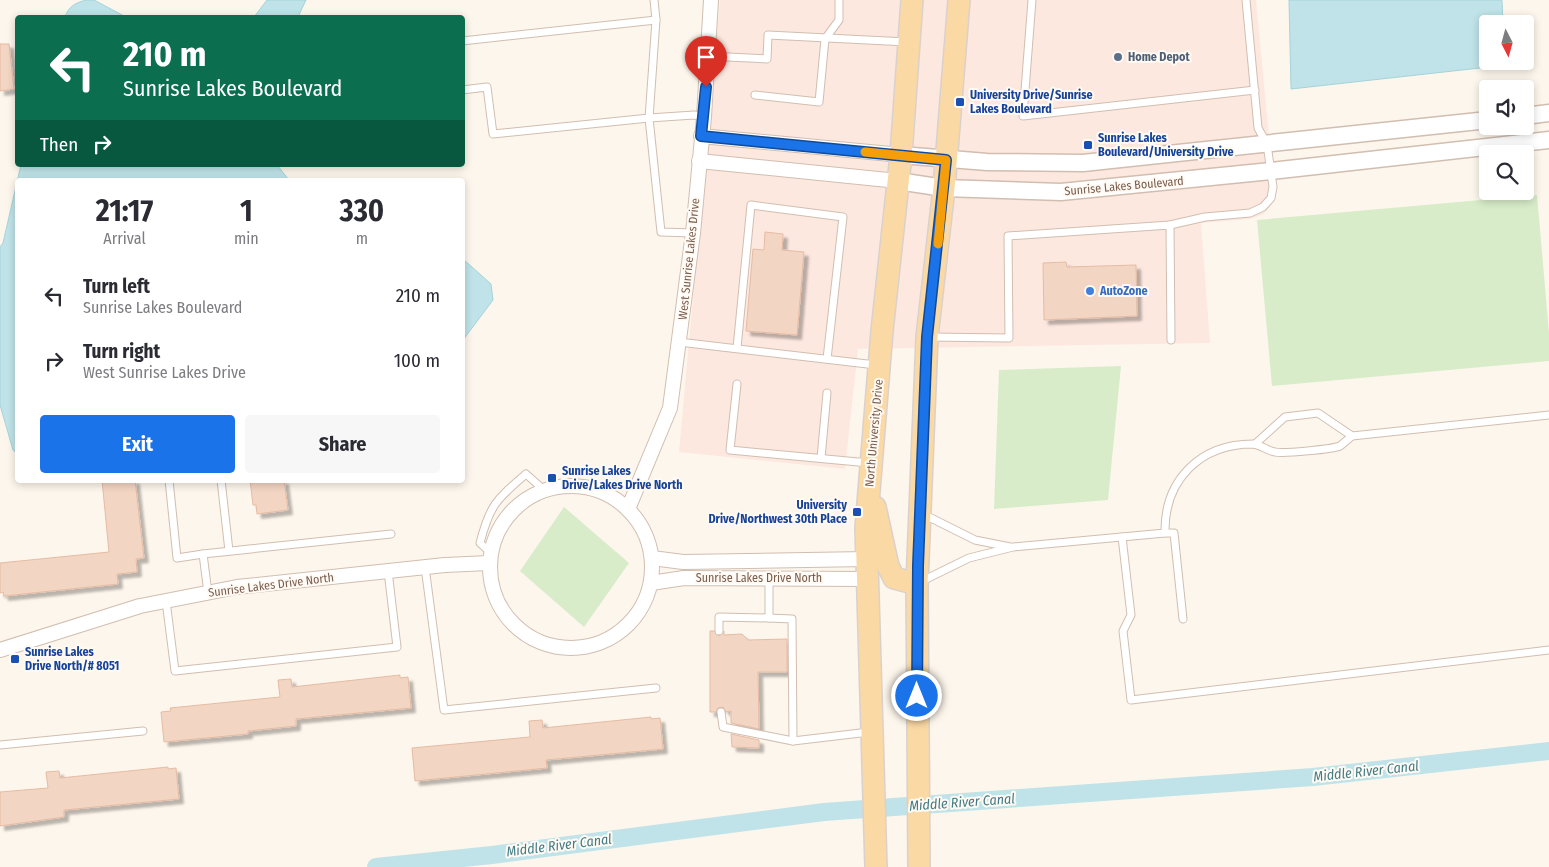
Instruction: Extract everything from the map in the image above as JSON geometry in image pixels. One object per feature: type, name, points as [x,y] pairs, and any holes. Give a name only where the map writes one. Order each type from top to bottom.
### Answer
[{"type":"main road","name":"North University Drive","points":[[876,867],[866,528],[879,365],[901,156],[912,0]]},
{"type":"main road","points":[[919,867],[917,584],[927,337],[944,188],[959,0]]},
{"type":"main road","points":[[871,472],[888,566],[894,578],[917,584]]},
{"type":"street","name":"West Sunrise Lakes Drive","points":[[628,509],[670,408],[693,233],[704,117],[711,0]]},
{"type":"street","points":[[1534,115],[1549,113]]},
{"type":"street","points":[[701,136],[946,160],[1066,164],[1479,121]]},
{"type":"street","name":"Sunrise Lakes Boulevard","points":[[699,161],[898,181],[944,188],[1061,192],[1549,140]]},
{"type":"street","points":[[566,486],[589,488],[610,496],[628,509],[640,523],[648,540],[652,558],[651,583],[644,602],[633,619],[618,633],[600,643],[580,648],[560,648],[540,643],[523,633],[508,619],[497,602],[490,583],[490,558],[494,539],[506,518],[523,501],[544,490],[566,486]]},
{"type":"street","name":"Sunrise Lakes Drive North","points":[[0,650],[140,606],[237,587],[425,567],[490,558]]},
{"type":"street","name":"Sunrise Lakes Drive North","points":[[652,558],[683,562],[867,569]]},
{"type":"street","name":"Sunrise Lakes Drive North","points":[[651,583],[684,578],[769,577],[867,569]]},
{"type":"lane","points":[[654,0],[656,20],[649,118],[661,232],[693,233]]},
{"type":"lane","points":[[755,96],[818,102],[825,39],[839,20],[839,0]]},
{"type":"lane","points":[[1032,0],[1023,116],[1255,90]]},
{"type":"lane","points":[[927,337],[1009,338],[1008,236],[1170,225],[1206,217],[1250,213],[1263,207],[1271,198],[1273,187],[1267,144],[1258,128],[1246,0]]},
{"type":"lane","points":[[465,41],[656,20]]},
{"type":"lane","points":[[708,56],[767,60],[768,35],[910,42]]},
{"type":"lane","points":[[465,90],[487,87],[493,134],[649,118],[694,115],[704,117]]},
{"type":"lane","points":[[737,348],[751,205],[843,217],[827,359]]},
{"type":"lane","points":[[1170,225],[1171,340]]},
{"type":"lane","points":[[679,342],[879,365]]},
{"type":"lane","points":[[737,384],[730,450],[821,458],[871,472]]},
{"type":"lane","points":[[821,458],[826,392]]},
{"type":"lane","points":[[1255,444],[1285,417],[1318,413],[1352,436]]},
{"type":"lane","points":[[1165,533],[1164,513],[1170,496],[1188,469],[1202,457],[1225,448],[1255,444],[1276,453],[1338,446],[1352,436],[1549,415]]},
{"type":"lane","points":[[490,558],[480,543],[487,515],[500,497],[526,474],[544,490]]},
{"type":"lane","points":[[169,483],[177,558],[391,534]]},
{"type":"lane","points":[[222,483],[229,551]]},
{"type":"lane","points":[[919,512],[975,540],[1013,547]]},
{"type":"lane","points":[[917,584],[969,558],[1013,547],[1174,533],[1183,619]]},
{"type":"lane","points":[[1122,537],[1132,615],[1123,631],[1131,700],[1549,650]]},
{"type":"lane","points":[[203,554],[208,593]]},
{"type":"lane","points":[[425,567],[444,710],[656,688]]},
{"type":"lane","points":[[166,601],[175,671],[397,647],[388,571]]},
{"type":"lane","points":[[769,577],[769,618]]},
{"type":"lane","points":[[719,631],[719,618],[792,619],[793,741]]},
{"type":"lane","points":[[721,712],[722,727],[793,741],[872,732]]},
{"type":"lane","points":[[0,745],[143,731]]},
{"type":"shaded area","points":[[720,0],[1256,0],[1275,199],[1264,214],[1250,219],[1201,223],[1210,343],[858,349],[845,469],[679,452]]},
{"type":"green space","points":[[1534,195],[1537,195],[1549,333],[1549,361],[1272,386],[1257,220],[1481,200],[1534,200]]},
{"type":"green space","points":[[1121,366],[1108,500],[994,509],[999,370]]},
{"type":"green space","points":[[564,507],[629,563],[584,627],[520,571]]},
{"type":"water","points":[[94,0],[122,15],[66,15],[68,10],[79,2]]},
{"type":"water","points":[[267,0],[306,0],[299,15],[256,15]]},
{"type":"water","points":[[1289,0],[1502,0],[1503,15],[1479,15],[1479,68],[1291,89]]},
{"type":"water","points":[[21,167],[279,167],[287,178],[18,178]]},
{"type":"water","points":[[15,191],[15,452],[0,405],[0,247],[3,243]]},
{"type":"water","points":[[465,261],[491,284],[493,300],[465,337]]},
{"type":"building","points":[[0,44],[9,44],[14,89],[0,91]]},
{"type":"building","points":[[765,232],[783,234],[782,250],[804,252],[797,335],[746,331],[753,249],[764,250]]},
{"type":"building","name":"AutoZone","points":[[1066,262],[1067,267],[1136,265],[1137,316],[1044,320],[1043,263]]},
{"type":"building","points":[[102,483],[135,483],[144,558],[136,559],[137,572],[117,574],[118,584],[4,596],[3,592],[0,593],[0,563],[109,552]]},
{"type":"building","points":[[250,483],[284,483],[288,510],[257,514],[256,505],[253,505]]},
{"type":"building","points":[[710,631],[714,631],[719,636],[724,631],[724,635],[742,634],[748,640],[787,639],[787,672],[758,672],[759,729],[731,723],[731,711],[726,712],[723,707],[718,708],[716,712],[710,712]]},
{"type":"building","points":[[400,675],[400,678],[408,677],[411,708],[296,719],[296,726],[248,731],[248,734],[164,742],[161,712],[171,711],[170,708],[280,697],[278,680],[291,679],[292,687]]},
{"type":"building","points":[[651,717],[651,719],[660,718],[663,749],[546,760],[547,768],[415,781],[412,748],[530,737],[529,721],[542,720],[543,728]]},
{"type":"building","points":[[731,734],[759,740],[759,748],[732,747]]},
{"type":"building","points":[[168,767],[168,769],[176,768],[179,799],[64,810],[64,817],[0,826],[0,792],[48,788],[46,772],[59,771],[60,778]]},
{"type":"waterway","name":"Middle River Canal","points":[[376,867],[492,855],[824,812],[1313,777],[1549,751]]},
{"type":"slow traffic","points":[[865,152],[946,160],[938,244]]},
{"type":"place","name":"Home Depot","points":[[1118,57]]},
{"type":"place","name":"University Drive/Sunrise Lakes Boulevard","points":[[960,102]]},
{"type":"place","name":"Sunrise Lakes Boulevard/University Drive","points":[[1088,145]]},
{"type":"place","name":"AutoZone","points":[[1090,291]]},
{"type":"place","name":"Sunrise Lakes Drive/Lakes Drive North","points":[[552,478]]},
{"type":"place","name":"University Drive/Northwest 30th Place","points":[[857,512]]},
{"type":"place","name":"Sunrise Lakes Drive North/# 8051","points":[[15,659]]},
{"type":"route","points":[[706,87],[701,136],[946,160],[927,337],[919,512],[917,696]]}]
